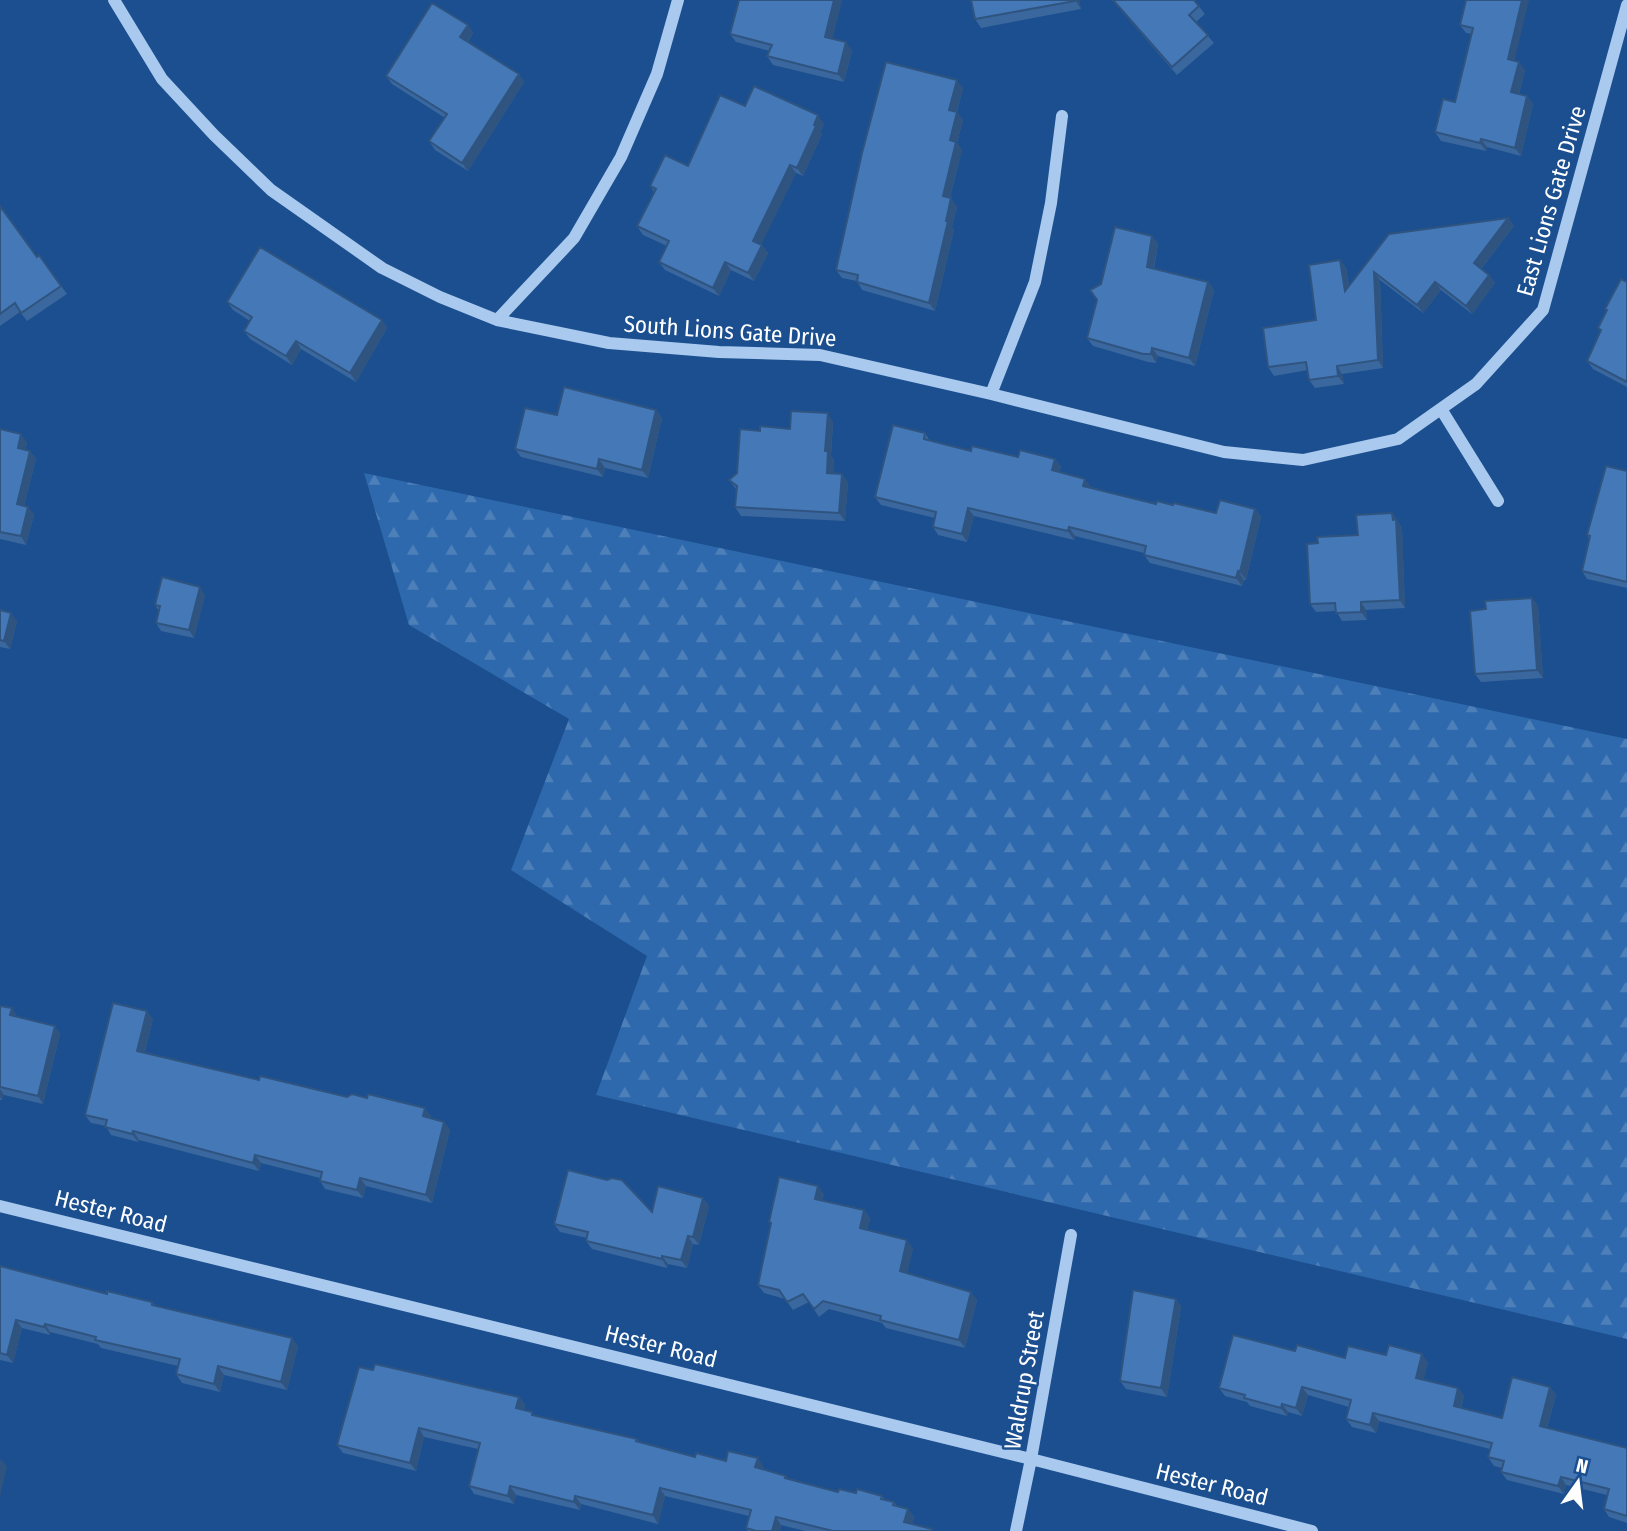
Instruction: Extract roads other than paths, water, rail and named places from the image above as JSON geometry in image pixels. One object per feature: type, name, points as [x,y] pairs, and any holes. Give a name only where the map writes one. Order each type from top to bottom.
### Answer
[{"type":"street","name":"South Lions Gate Drive","points":[[114,0],[162,79],[271,190],[382,268],[440,297],[497,320],[609,343],[719,352],[820,355],[1224,452],[1303,460],[1398,439],[1441,409]]},
{"type":"street","points":[[497,320],[573,239],[621,158],[657,74],[678,0]]},
{"type":"street","name":"East Lions Gate Drive","points":[[1441,409],[1476,384],[1543,310],[1627,5]]},
{"type":"street","points":[[991,394],[1035,282],[1051,203],[1062,116]]},
{"type":"street","points":[[1441,409],[1498,501]]},
{"type":"street","name":"Hester Road","points":[[0,1206],[1031,1459],[1312,1531]]},
{"type":"street","name":"Waldrup Street","points":[[1016,1531],[1071,1235]]}]
